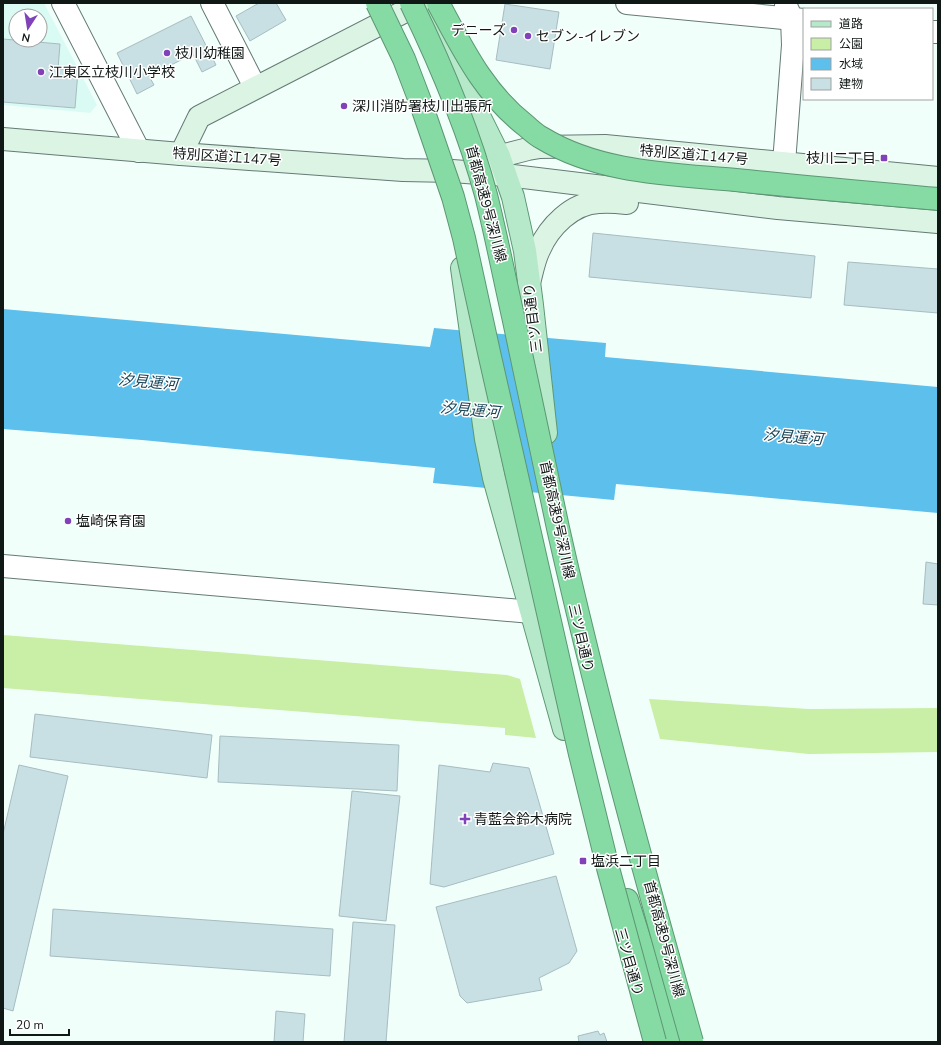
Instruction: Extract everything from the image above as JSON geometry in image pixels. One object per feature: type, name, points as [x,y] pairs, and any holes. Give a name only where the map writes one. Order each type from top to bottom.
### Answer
[{"type":"highway","name":"首都高速9号深川線","points":[[411,3],[431,44],[466,130],[485,194],[499,251],[578,615],[610,745],[692,1042]]},
{"type":"highway","points":[[438,3],[467,57],[488,89],[513,116],[542,138],[576,155],[613,166],[664,173],[938,199]]},
{"type":"highway","name":"首都高速9号深川線","points":[[384,8],[420,101],[453,197],[464,238],[580,754],[608,868],[655,1042]]},
{"type":"highway","points":[[580,754],[672,1042]]},
{"type":"main road","name":"三ツ目通り","points":[[422,3],[502,165],[513,197],[529,282],[556,528],[584,652],[640,863],[699,1042]]},
{"type":"main road","name":"三ツ目通り","points":[[384,8],[425,91],[440,130],[452,170],[463,280],[486,439],[494,478],[652,1042]]},
{"type":"street","points":[[63,3],[139,151]]},
{"type":"street","points":[[212,3],[255,88]]},
{"type":"street","points":[[182,154],[199,117],[255,88],[384,8],[422,3]]},
{"type":"street","points":[[627,3],[793,14],[793,45],[784,163]]},
{"type":"street","name":"特別区道江147号","points":[[3,139],[139,151],[403,170],[452,170],[502,165],[778,208]]},
{"type":"street","name":"特別区道江147号","points":[[502,165],[528,149],[540,147],[605,146],[938,178]]},
{"type":"street","name":"特別区道江147号","points":[[529,282],[539,250],[548,232],[566,215],[579,207],[598,202],[778,208],[938,222]]},
{"type":"street","points":[[3,566],[532,612]]},
{"type":"shaded area","name":"江東区立枝川小学校","points":[[3,3],[44,3],[47,8],[8,8],[8,48],[48,48],[48,11],[97,105],[90,113],[3,105]]},
{"type":"green space","points":[[3,635],[507,675],[520,679],[536,738],[505,735],[505,728],[3,688]]},
{"type":"green space","points":[[649,699],[809,709],[938,708],[938,752],[809,754],[660,739]]},
{"type":"water","name":"汐見運河","points":[[3,309],[430,347],[434,328],[606,343],[605,357],[938,387],[938,513],[616,484],[614,500],[433,483],[435,468],[142,440],[3,429]]},
{"type":"building","points":[[259,3],[276,3],[286,20],[250,41],[236,16]]},
{"type":"building","name":"セブン-イレブン","points":[[505,4],[559,12],[550,69],[496,60]]},
{"type":"building","points":[[191,16],[216,65],[202,72],[193,54],[149,76],[154,85],[137,94],[117,53]]},
{"type":"building","points":[[3,39],[8,39],[8,48],[48,48],[48,43],[60,44],[58,69],[78,71],[75,108],[3,102]]},
{"type":"building","points":[[593,233],[815,256],[811,298],[589,277]]},
{"type":"building","points":[[848,262],[938,269],[938,313],[844,305]]},
{"type":"building","points":[[926,562],[938,564],[938,605],[923,604]]},
{"type":"building","points":[[35,714],[212,735],[207,778],[30,757]]},
{"type":"building","points":[[220,736],[399,745],[397,791],[218,782]]},
{"type":"building","points":[[493,763],[529,768],[554,854],[444,887],[430,884],[439,765],[490,772]]},
{"type":"building","points":[[19,765],[68,776],[13,1011],[3,1008],[3,834]]},
{"type":"building","points":[[352,791],[400,796],[386,921],[339,916]]},
{"type":"building","points":[[556,876],[577,951],[569,963],[539,978],[542,990],[467,1003],[460,996],[436,907]]},
{"type":"building","points":[[53,909],[333,929],[330,976],[50,956]]},
{"type":"building","points":[[353,922],[395,925],[386,1042],[344,1042]]},
{"type":"building","points":[[276,1011],[305,1014],[303,1042],[274,1042]]},
{"type":"building","points":[[598,1031],[600,1035],[604,1033],[607,1042],[579,1042],[578,1036]]},
{"type":"place","name":"デニーズ","points":[[514,30]]},
{"type":"place","name":"セブン-イレブン","points":[[528,36]]},
{"type":"place","name":"枝川幼稚園","points":[[167,53]]},
{"type":"place","name":"江東区立枝川小学校","points":[[41,72]]},
{"type":"place","name":"深川消防署枝川出張所","points":[[344,106]]},
{"type":"place","name":"枝川二丁目","points":[[884,158]]},
{"type":"place","name":"塩崎保育園","points":[[68,521]]},
{"type":"place","name":"青藍会鈴木病院","points":[[465,819]]},
{"type":"place","name":"塩浜二丁目","points":[[583,861]]}]
